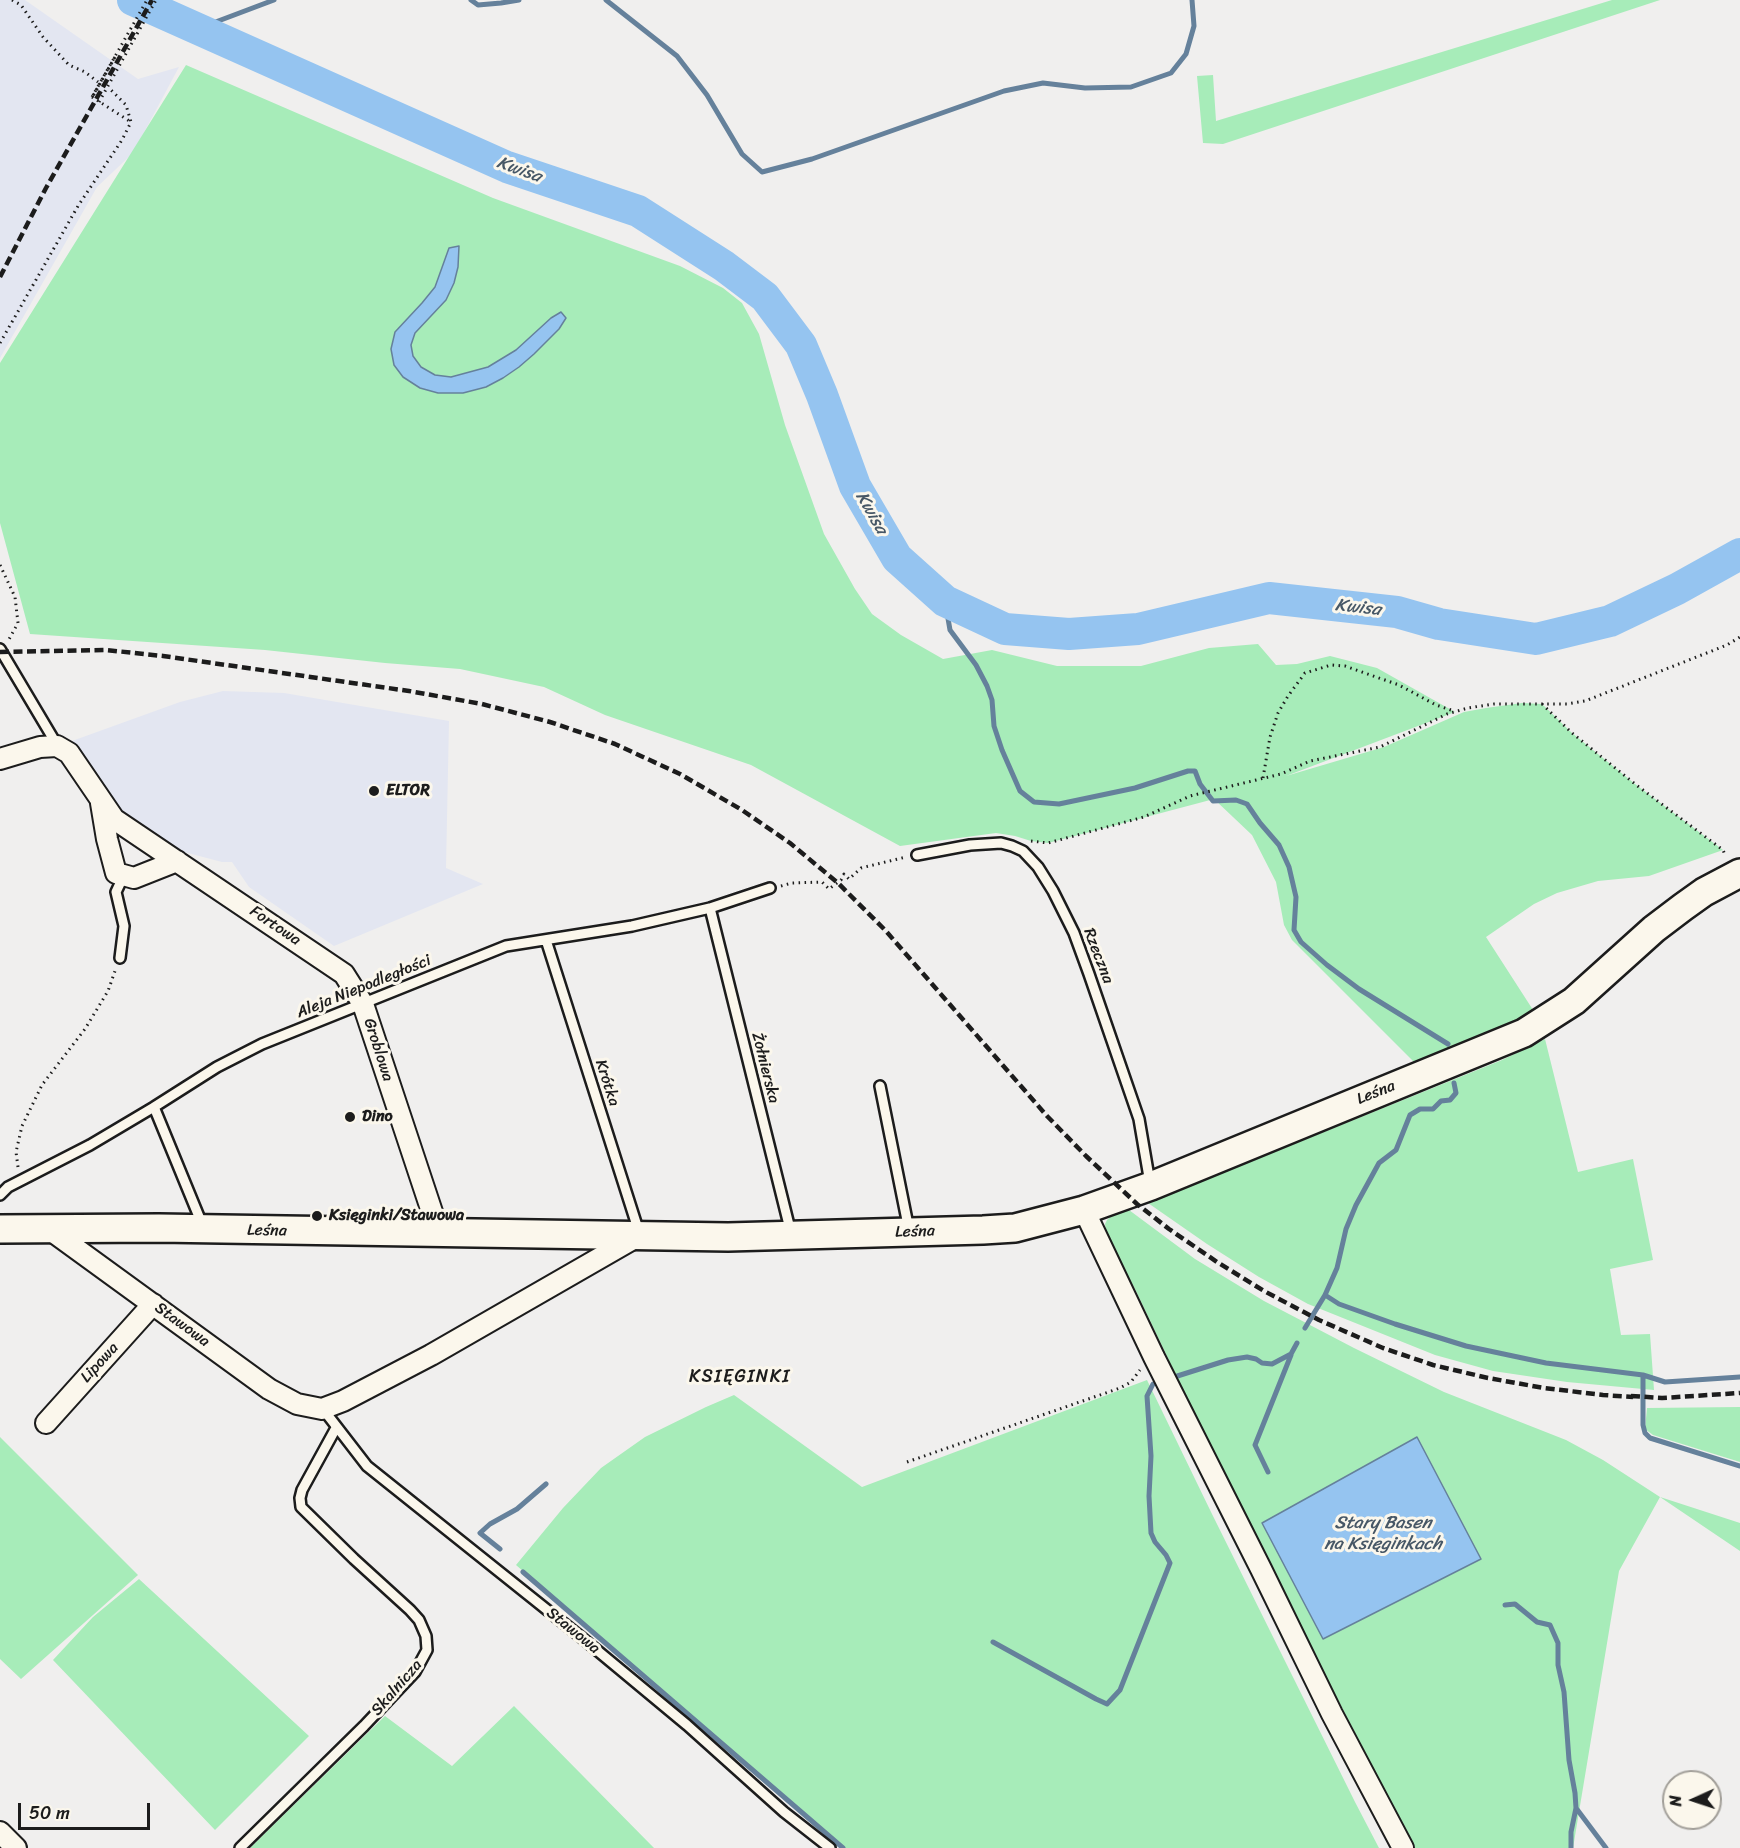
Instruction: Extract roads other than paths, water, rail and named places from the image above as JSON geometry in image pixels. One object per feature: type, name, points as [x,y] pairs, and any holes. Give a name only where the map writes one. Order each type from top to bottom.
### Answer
[{"type":"main road","name":"Leśna","points":[[0,1229],[204,1229],[728,1237],[1015,1228],[1084,1210],[1151,1186],[1524,1033],[1574,1001],[1628,951],[1683,906],[1704,892],[1733,866]]},
{"type":"street","points":[[0,759],[40,747],[57,746]]},
{"type":"street","name":"Fortowa","points":[[57,746],[69,753],[114,819],[344,974],[363,1004]]},
{"type":"street","name":"Fortowa","points":[[101,801],[107,839],[116,873],[124,875]]},
{"type":"street","points":[[124,875],[134,878],[177,861]]},
{"type":"street","name":"Groblowa","points":[[363,1004],[439,1233]]},
{"type":"street","points":[[1084,1210],[1150,1350],[1332,1714],[1403,1848]]},
{"type":"street","name":"Stawowa","points":[[49,1229],[269,1389],[297,1404],[322,1409]]},
{"type":"street","points":[[322,1409],[343,1401],[431,1355],[640,1235]]},
{"type":"street","name":"Lipowa","points":[[46,1423],[153,1304]]},
{"type":"street","points":[[0,1832],[16,1848]]},
{"type":"lane","points":[[1,650],[57,746]]},
{"type":"lane","name":"Rzeczna","points":[[917,855],[991,842],[1001,843],[1029,855],[1042,872],[1074,933],[1140,1119],[1151,1186]]},
{"type":"lane","points":[[120,958],[124,926],[116,892],[124,875]]},
{"type":"lane","name":"Aleja Niepodległości","points":[[0,1195],[8,1187],[90,1145],[217,1067],[253,1049],[506,946],[632,926],[710,908],[771,888]]},
{"type":"lane","name":"Żołnierska","points":[[710,908],[791,1235]]},
{"type":"lane","name":"Krótka","points":[[546,940],[640,1235]]},
{"type":"lane","points":[[880,1086],[910,1232]]},
{"type":"lane","points":[[154,1107],[204,1229]]},
{"type":"lane","name":"Stawowa","points":[[322,1409],[367,1466],[581,1637],[687,1725],[784,1812],[830,1848]]},
{"type":"lane","name":"Skalnicza","points":[[240,1848],[408,1680],[423,1661],[427,1650],[426,1636],[410,1610],[301,1507],[302,1490],[336,1428]]},
{"type":"water","points":[[459,246],[458,267],[446,300],[415,333],[411,345],[413,356],[421,367],[435,375],[451,377],[488,367],[516,350],[551,318],[561,312],[566,318],[559,329],[534,354],[503,378],[486,387],[463,393],[438,393],[420,388],[403,377],[394,365],[391,349],[395,332],[435,287],[449,248]]},
{"type":"water","name":"Stary Basen na Księginkach","points":[[1417,1437],[1481,1559],[1323,1639],[1262,1523]]},
{"type":"waterway","name":"Kwisa","points":[[133,0],[507,167],[638,211],[724,266],[765,297],[801,345],[855,486],[897,558],[945,601],[1005,629],[1069,634],[1138,629],[1269,598],[1397,612],[1439,624],[1536,639],[1610,621],[1677,589],[1740,554]]},
{"type":"waterway","points":[[197,29],[274,0]]},
{"type":"waterway","points":[[471,0],[478,5],[519,0]]},
{"type":"waterway","points":[[606,0],[677,56],[707,95],[742,154],[762,172],[812,159],[1004,91],[1043,83],[1085,88],[1131,87],[1171,73],[1186,54],[1194,26],[1192,0]]},
{"type":"waterway","points":[[945,601],[950,630],[976,665],[987,686],[992,700],[994,726],[1020,791],[1034,802],[1059,804],[1135,788],[1188,771],[1195,771],[1200,784],[1213,801],[1236,800],[1247,804],[1279,845],[1289,867],[1296,897],[1294,930],[1301,942],[1359,989],[1448,1044]]},
{"type":"waterway","points":[[1305,1328],[1325,1295],[1337,1268],[1346,1229],[1379,1163],[1396,1150],[1410,1115],[1420,1109],[1433,1109],[1441,1101],[1450,1100],[1456,1093],[1454,1083]]},
{"type":"waterway","points":[[1325,1295],[1339,1304],[1466,1346],[1546,1363],[1643,1375],[1643,1425],[1645,1433],[1650,1438],[1740,1466]]},
{"type":"waterway","points":[[1171,1378],[1228,1360],[1247,1357],[1272,1364],[1291,1354],[1297,1343]]},
{"type":"waterway","points":[[1268,1472],[1255,1445],[1291,1355]]},
{"type":"waterway","points":[[1643,1375],[1665,1382],[1740,1377]]},
{"type":"waterway","points":[[993,1642],[1107,1704],[1120,1690],[1170,1563],[1151,1533],[1149,1496],[1151,1456],[1147,1396],[1153,1384],[1162,1381]]},
{"type":"waterway","points":[[500,1549],[480,1533],[490,1524],[517,1509],[546,1484]]},
{"type":"waterway","points":[[523,1572],[843,1848]]},
{"type":"waterway","points":[[1505,1605],[1515,1604],[1537,1622],[1550,1625],[1558,1643],[1558,1665],[1564,1692],[1569,1760],[1576,1808],[1571,1832],[1571,1848]]},
{"type":"waterway","points":[[1576,1808],[1606,1848]]},
{"type":"railway","points":[[0,277],[46,188],[152,0]]},
{"type":"railway","points":[[0,652],[106,650],[409,691],[482,704],[550,722],[615,744],[680,774],[742,810],[790,843],[838,883],[885,930],[1047,1116],[1086,1156],[1137,1204],[1217,1262],[1264,1291],[1319,1320],[1383,1348],[1433,1365],[1544,1388],[1633,1397]]},
{"type":"railway","points":[[1631,1396],[1662,1398],[1740,1393]]},
{"type":"place","name":"ELTOR","points":[[374,791]]},
{"type":"place","name":"Dino","points":[[350,1117]]},
{"type":"place","name":"Księginki/Stawowa","points":[[317,1216]]},
{"type":"district","name":"KSIĘGINKI","points":[[740,1377]]}]
